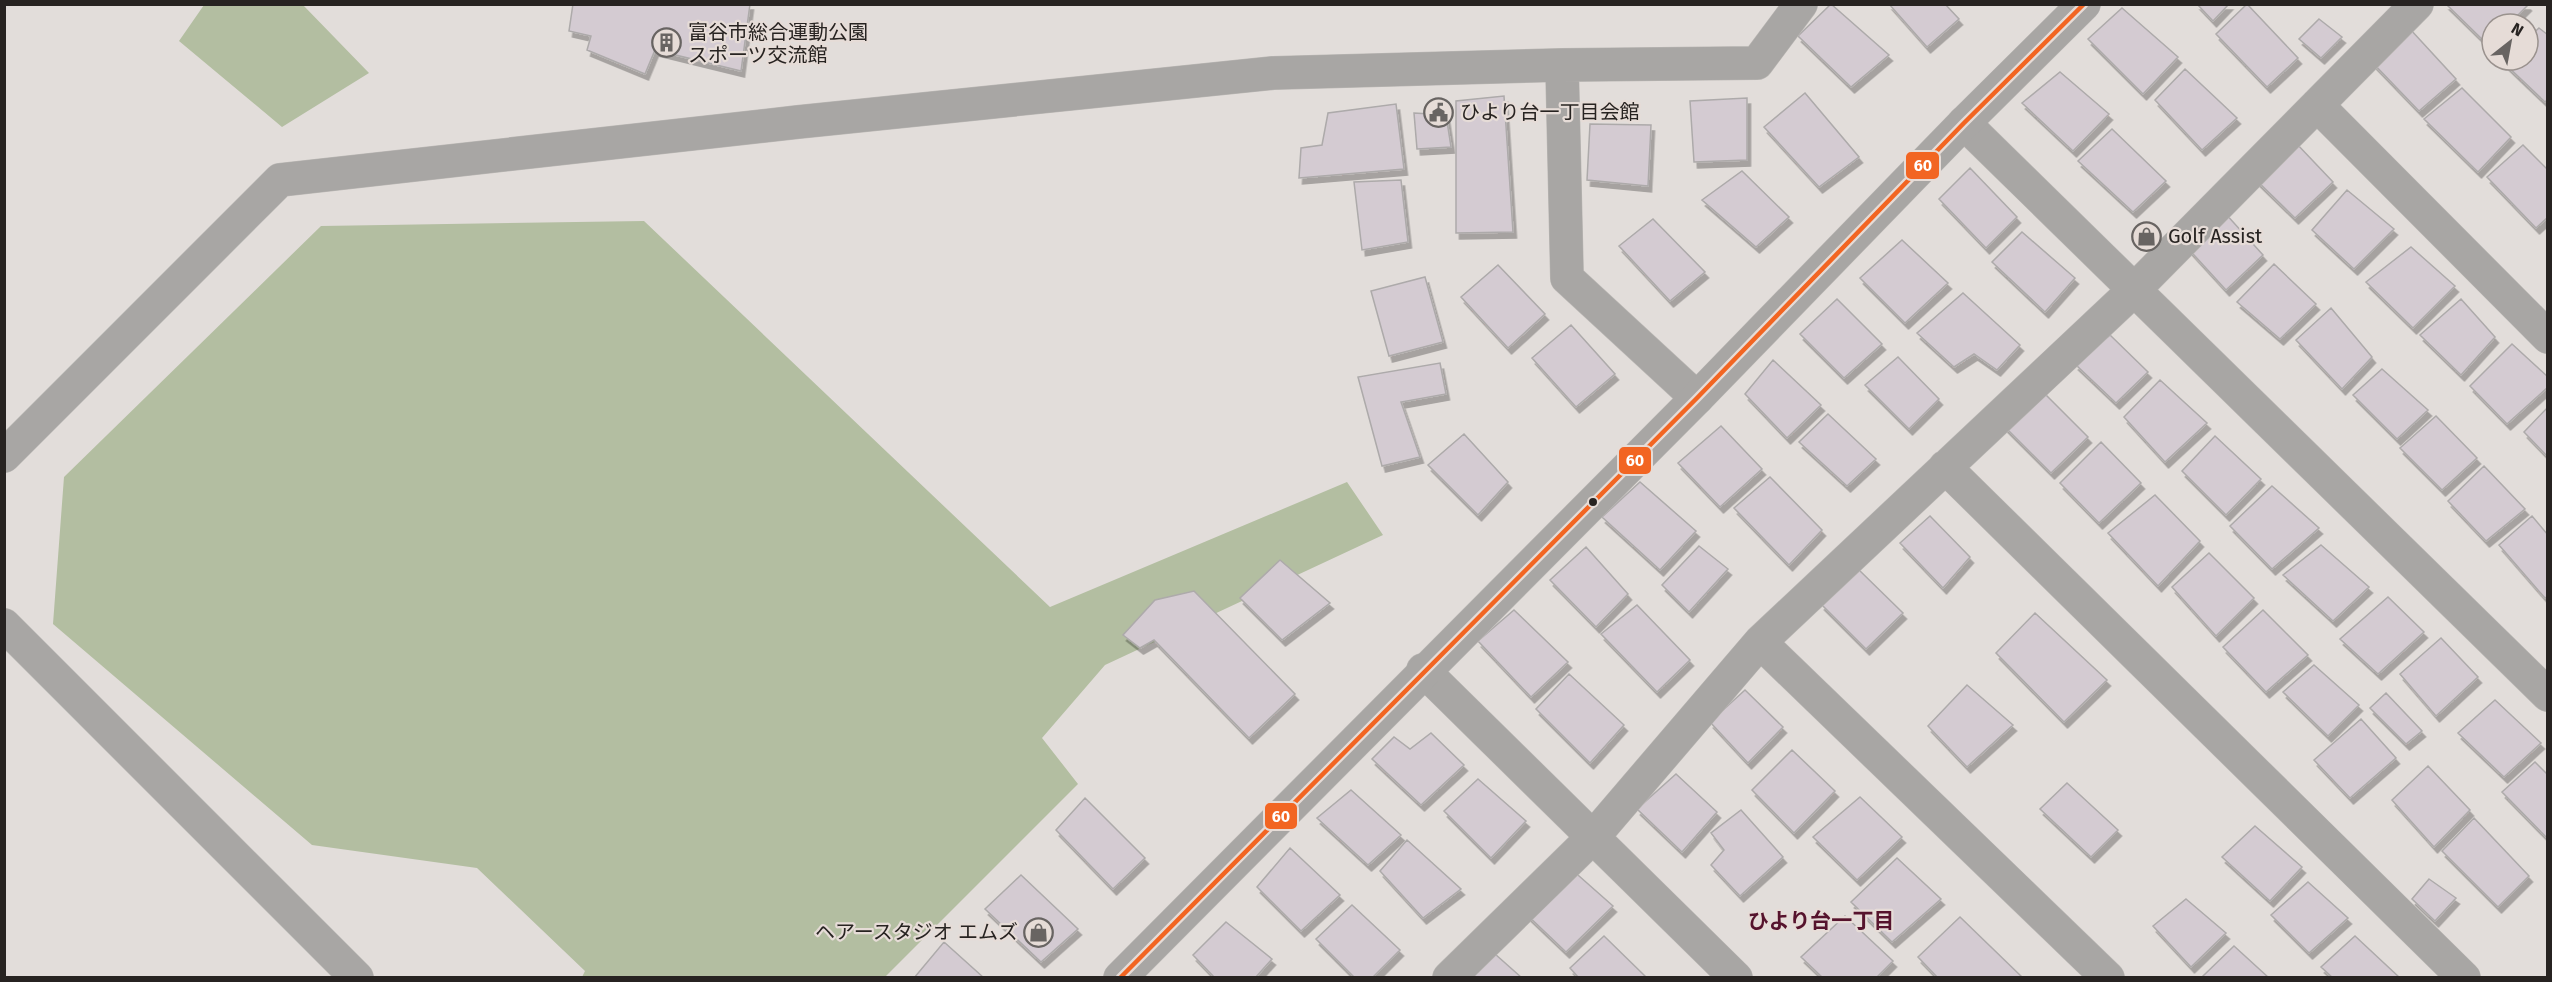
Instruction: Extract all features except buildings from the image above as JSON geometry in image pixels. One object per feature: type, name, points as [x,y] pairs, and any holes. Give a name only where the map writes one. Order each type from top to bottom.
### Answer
[{"type":"street","points":[[4,456],[280,180],[798,122],[1273,73],[1562,65],[1757,63],[1801,4]]},
{"type":"street","points":[[1120,978],[2084,4]]},
{"type":"street","points":[[1449,978],[1594,836],[1760,642],[2134,290],[2417,4]]},
{"type":"street","points":[[1562,65],[1567,278],[1696,398]]},
{"type":"street","points":[[2317,105],[2547,338]]},
{"type":"street","points":[[1964,123],[2547,695]]},
{"type":"street","points":[[1945,467],[2464,978]]},
{"type":"street","points":[[4,626],[357,978]]},
{"type":"street","points":[[1760,642],[2108,978]]},
{"type":"street","points":[[1423,670],[1736,978]]},
{"type":"green space","points":[[204,5],[303,5],[369,73],[282,127],[179,41]]},
{"type":"green space","points":[[644,221],[1050,607],[1347,482],[1383,535],[1105,665],[1042,738],[1078,784],[885,977],[582,977],[585,971],[477,868],[312,845],[53,624],[64,477],[321,226]]},
{"type":"transit line","name":"60","points":[[1120,978],[1697,398],[1964,123],[2084,4]]},
{"type":"place","name":"富谷市総合運動公園 スポーツ交流館","points":[[667,43]]},
{"type":"place","name":"ひより台一丁目会館","points":[[1439,112]]},
{"type":"place","name":"Golf Assist","points":[[2147,236]]},
{"type":"place","name":"ヘアースタジオ エムズ","points":[[1039,932]]},
{"type":"district","name":"ひより台一丁目","points":[[1821,921]]}]
